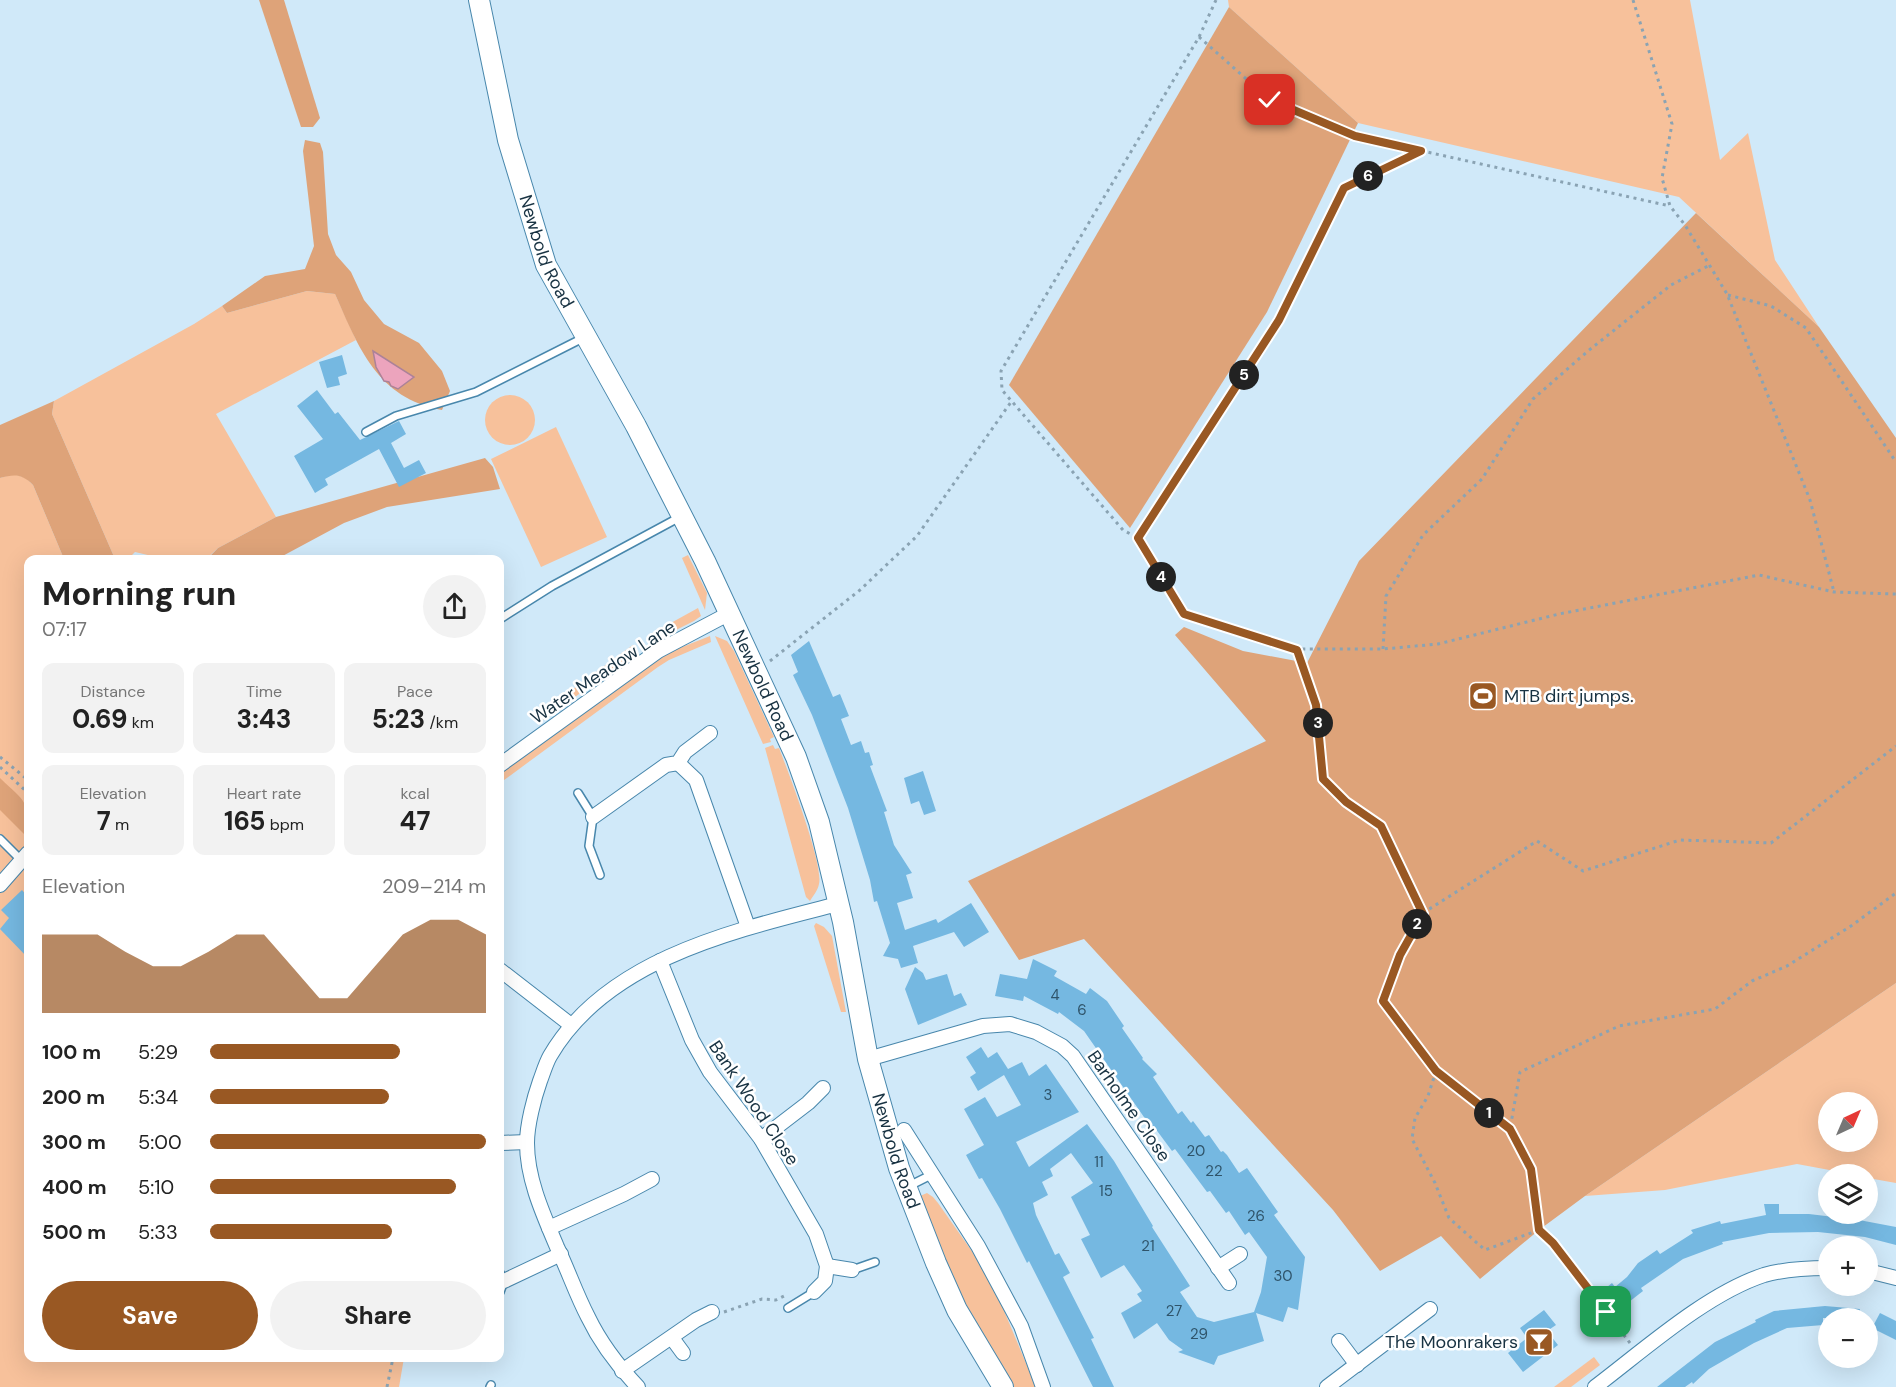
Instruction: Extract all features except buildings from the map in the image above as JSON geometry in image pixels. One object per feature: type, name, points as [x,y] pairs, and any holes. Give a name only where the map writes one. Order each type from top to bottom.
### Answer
[{"type":"main road","name":"Newbold Road","points":[[479,0],[508,140],[546,265],[636,426],[682,516],[796,757],[819,822],[838,904],[868,1059],[880,1106],[936,1263],[957,1310],[1004,1387]]},
{"type":"street","name":"Water Meadow Lane","points":[[504,762],[658,651],[729,613]]},
{"type":"street","points":[[593,817],[666,765],[678,763],[685,752],[710,733]]},
{"type":"street","points":[[678,763],[696,780],[748,927]]},
{"type":"street","points":[[0,885],[24,857]]},
{"type":"street","points":[[638,1387],[622,1371],[588,1319],[533,1186],[527,1142],[535,1096],[549,1057],[571,1025],[600,997],[660,961],[748,927],[838,904]]},
{"type":"street","name":"Bank Wood Close","points":[[660,961],[692,1040],[710,1072],[761,1139],[816,1234],[827,1266]]},
{"type":"street","points":[[504,973],[571,1025]]},
{"type":"street","name":"Barholme Close","points":[[868,1059],[983,1026],[1001,1024],[1010,1024],[1036,1032],[1062,1046],[1073,1056],[1229,1283]]},
{"type":"street","points":[[761,1139],[808,1103],[823,1088]]},
{"type":"street","name":"Newbold Road","points":[[904,1130],[978,1245],[1021,1326],[1043,1387]]},
{"type":"street","points":[[504,1143],[527,1142]]},
{"type":"street","points":[[549,1228],[652,1179]]},
{"type":"street","points":[[504,1281],[561,1254]]},
{"type":"street","points":[[1218,1268],[1240,1254]]},
{"type":"street","points":[[814,1292],[825,1281],[827,1266],[852,1270]]},
{"type":"street","points":[[1594,1387],[1705,1305],[1737,1286],[1766,1275],[1818,1268]]},
{"type":"street","points":[[1878,1274],[1896,1278]]},
{"type":"street","points":[[1327,1387],[1430,1309]]},
{"type":"street","points":[[622,1371],[696,1320],[712,1312]]},
{"type":"street","points":[[672,1338],[683,1353]]},
{"type":"street","points":[[1340,1341],[1357,1365]]},
{"type":"lane","points":[[366,432],[396,416],[477,392],[585,338]]},
{"type":"lane","points":[[504,616],[552,586],[682,516]]},
{"type":"lane","points":[[578,793],[593,817],[589,846],[600,875]]},
{"type":"lane","points":[[0,839],[24,855]]},
{"type":"lane","points":[[907,1187],[931,1175]]},
{"type":"lane","points":[[852,1270],[875,1262]]},
{"type":"lane","points":[[788,1308],[814,1292]]},
{"type":"path","points":[[1216,0],[1199,37],[1001,371],[1002,390],[1011,402],[1019,408],[1123,530],[1138,538],[1184,614],[1297,650],[1383,649],[1438,644],[1558,614],[1759,576],[1834,591],[1896,594]]},
{"type":"path","points":[[1633,0],[1672,124],[1662,178],[1670,206],[1685,225],[1727,294],[1810,500],[1834,591]]},
{"type":"path","points":[[1199,37],[1270,100],[1355,136],[1670,206]]},
{"type":"path","points":[[1138,538],[1279,320],[1344,188],[1421,151]]},
{"type":"path","points":[[1383,649],[1386,596],[1423,536],[1482,479],[1533,399],[1588,351],[1671,285],[1710,265]]},
{"type":"path","points":[[1727,294],[1771,306],[1806,328],[1896,462]]},
{"type":"path","points":[[756,671],[860,590],[916,536],[1011,402]]},
{"type":"path","points":[[1297,650],[1316,705],[1323,779],[1346,802],[1381,826],[1423,914]]},
{"type":"path","points":[[1638,1354],[1553,1243],[1539,1230],[1531,1169],[1510,1129],[1436,1071],[1383,1001],[1400,955],[1423,914],[1537,841],[1583,871],[1680,840],[1771,843],[1896,746]]},
{"type":"path","points":[[0,757],[24,777]]},
{"type":"path","points":[[0,767],[24,790]]},
{"type":"path","points":[[1510,1129],[1520,1072],[1620,1026],[1715,1010],[1752,981],[1787,966],[1851,926],[1896,892]]},
{"type":"path","points":[[1436,1071],[1428,1096],[1415,1118],[1412,1139],[1435,1183],[1449,1218],[1485,1250],[1539,1230]]},
{"type":"path","points":[[712,1312],[719,1314],[762,1299],[776,1299],[799,1289],[814,1292]]},
{"type":"path","points":[[387,1387],[392,1362]]},
{"type":"shaded area","points":[[259,0],[284,0],[320,118],[313,127],[301,127]]},
{"type":"shaded area","points":[[1228,0],[1690,0],[1720,160],[1748,133],[1775,260],[1819,327],[1679,197],[1358,123],[1229,7]]},
{"type":"shaded area","points":[[1229,7],[1358,123],[1267,312],[1130,528],[1009,385]]},
{"type":"shaded area","points":[[305,140],[320,143],[323,152],[328,234],[336,255],[351,272],[364,300],[384,324],[419,343],[442,371],[450,391],[442,410],[420,404],[401,394],[373,368],[362,351],[335,294],[307,291],[227,313],[222,306],[265,276],[305,269],[314,246],[303,151]]},
{"type":"shaded area","points":[[1696,213],[1819,327],[1896,438],[1896,983],[1585,1196],[1539,1230],[1480,1279],[1441,1236],[1380,1271],[1333,1210],[1084,939],[1019,960],[968,881],[1266,741],[1175,635],[1184,627],[1243,651],[1307,663],[1359,561]]},
{"type":"shaded area","points":[[307,291],[335,294],[356,340],[216,414],[276,517],[218,548],[210,555],[148,555],[135,552],[132,555],[113,555],[52,414],[54,401],[194,324],[222,306],[227,313]]},
{"type":"shaded area","points":[[373,351],[414,377],[398,389],[391,386],[389,382],[384,381],[376,367]]},
{"type":"shaded area","points":[[510,395],[519,397],[530,406],[535,420],[533,429],[524,440],[510,445],[501,443],[490,434],[485,420],[487,411],[496,400]]},
{"type":"shaded area","points":[[54,401],[52,414],[113,555],[62,555],[33,485],[18,476],[0,478],[0,425]]},
{"type":"shaded area","points":[[556,427],[607,537],[541,567],[491,459]]},
{"type":"shaded area","points":[[485,458],[493,467],[500,489],[387,507],[344,523],[284,555],[211,555],[218,548],[276,517]]},
{"type":"shaded area","points":[[14,474],[26,478],[33,485],[62,555],[24,555],[24,1362],[403,1362],[399,1387],[0,1387],[0,478]]},
{"type":"shaded area","points":[[688,555],[707,593],[705,610],[682,558]]},
{"type":"shaded area","points":[[698,608],[701,616],[652,642],[649,635]]},
{"type":"shaded area","points":[[710,636],[711,642],[658,667],[504,780],[504,771],[667,653]]},
{"type":"shaded area","points":[[715,636],[727,641],[734,651],[774,737],[770,739],[771,742],[763,744]]},
{"type":"shaded area","points":[[633,645],[637,651],[544,720],[539,714]]},
{"type":"shaded area","points":[[773,745],[775,749],[779,748],[784,760],[816,858],[819,884],[810,901],[806,897],[765,748]]},
{"type":"shaded area","points":[[0,778],[24,803],[24,834],[0,810]]},
{"type":"shaded area","points":[[816,923],[824,927],[832,936],[846,1012],[841,1012],[814,926]]},
{"type":"shaded area","points":[[1896,983],[1896,1183],[1878,1180],[1878,1164],[1818,1164],[1818,1168],[1797,1164],[1665,1190],[1585,1196]]},
{"type":"shaded area","points":[[927,1193],[938,1203],[976,1257],[997,1294],[1036,1387],[1013,1387],[961,1296],[944,1261],[920,1196]]},
{"type":"shaded area","points":[[1594,1357],[1600,1365],[1571,1387],[1554,1387]]},
{"type":"place","name":"MTB dirt jumps.","points":[[1483,696]]},
{"type":"place","name":"The Moonrakers","points":[[1539,1342]]},
{"type":"route","points":[[1270,100],[1355,136],[1421,151],[1344,188],[1279,320],[1138,538],[1184,614],[1297,650],[1316,705],[1323,779],[1346,802],[1381,826],[1423,914],[1400,955],[1383,1001],[1436,1071],[1510,1129],[1531,1169],[1539,1230],[1553,1243],[1606,1312]]}]
